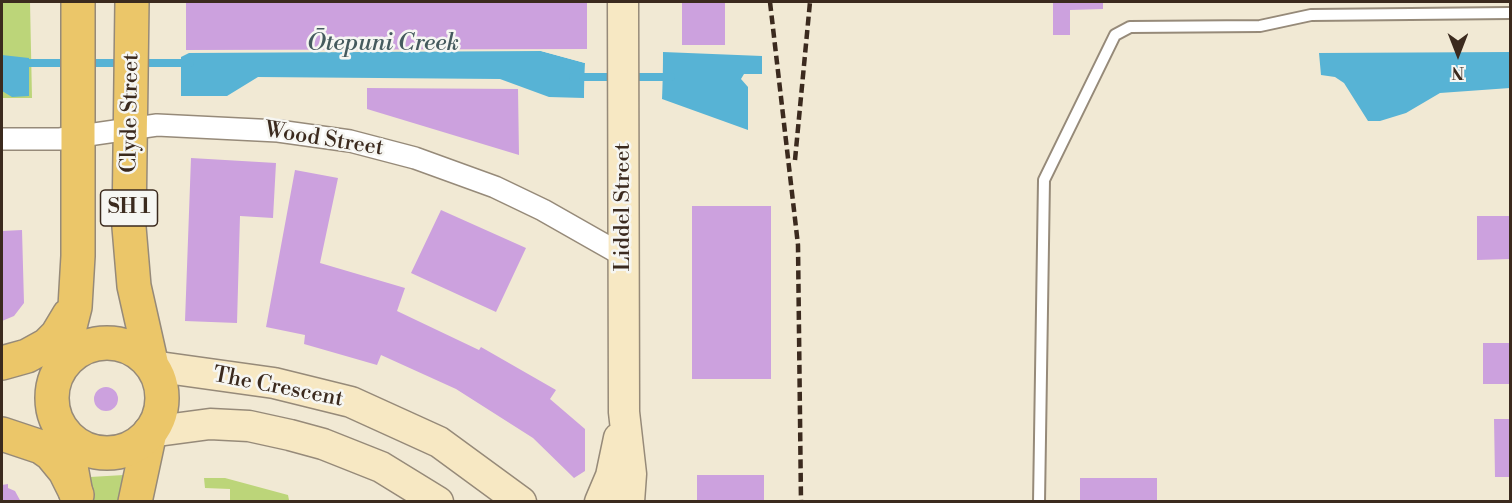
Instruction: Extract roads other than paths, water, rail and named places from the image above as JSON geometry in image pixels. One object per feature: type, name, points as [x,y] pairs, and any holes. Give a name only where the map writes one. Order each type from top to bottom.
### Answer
[{"type":"main road","name":"SH 1","points":[[78,2],[79,136],[75,307],[64,350],[63,364],[52,393],[54,415],[65,434],[77,444],[92,451],[108,453],[124,451],[139,443],[150,432],[162,406],[160,385],[152,366]]},
{"type":"main road","name":"Clyde Street","points":[[132,2],[131,255],[142,328],[152,366]]},
{"type":"main road","points":[[2,363],[27,356],[47,345],[57,335],[72,308],[76,287]]},
{"type":"main road","points":[[2,377],[63,364],[76,353],[91,346],[108,343],[132,350],[152,366]]},
{"type":"main road","name":"SH 1","points":[[2,419],[65,434]]},
{"type":"main road","points":[[135,501],[150,432]]},
{"type":"main road","points":[[2,434],[41,447],[51,454],[65,471],[77,498]]},
{"type":"main road","points":[[65,434],[77,498]]},
{"type":"street","name":"Liddel Street","points":[[623,2],[624,412],[631,474],[629,501]]},
{"type":"street","name":"Wood Street","points":[[2,139],[50,140],[157,125],[235,127],[315,135],[383,148],[453,170],[543,210],[624,256]]},
{"type":"street","name":"The Crescent","points":[[152,366],[274,383],[351,402],[439,442],[521,501]]},
{"type":"street","name":"Liddel Street","points":[[600,501],[611,476],[624,412]]},
{"type":"street","name":"The Crescent","points":[[150,432],[220,424],[249,426],[290,435],[323,444],[381,467],[438,501]]},
{"type":"street","points":[[498,483],[541,501]]},
{"type":"lane","points":[[1039,501],[1044,180],[1115,35],[1130,27],[1260,26],[1311,15],[1510,13]]},
{"type":"water","points":[[541,51],[585,63],[584,98],[549,97],[500,79],[258,77],[227,96],[181,96],[181,57],[189,53]]},
{"type":"water","points":[[663,52],[762,56],[762,74],[744,74],[741,79],[748,87],[748,130],[662,99]]},
{"type":"water","points":[[1510,52],[1510,88],[1440,93],[1406,113],[1380,121],[1368,121],[1344,83],[1335,77],[1321,75],[1319,53]]},
{"type":"water","points":[[2,55],[29,58],[29,96],[12,97],[2,91]]},
{"type":"waterway","name":"Ōtepuni Creek","points":[[2,63],[124,63]]},
{"type":"waterway","name":"Ōtepuni Creek","points":[[137,63],[190,63]]},
{"type":"waterway","name":"Ōtepuni Creek","points":[[573,77],[671,77]]},
{"type":"railway","points":[[770,2],[798,245],[801,502]]},
{"type":"railway","points":[[795,160],[810,2]]}]
